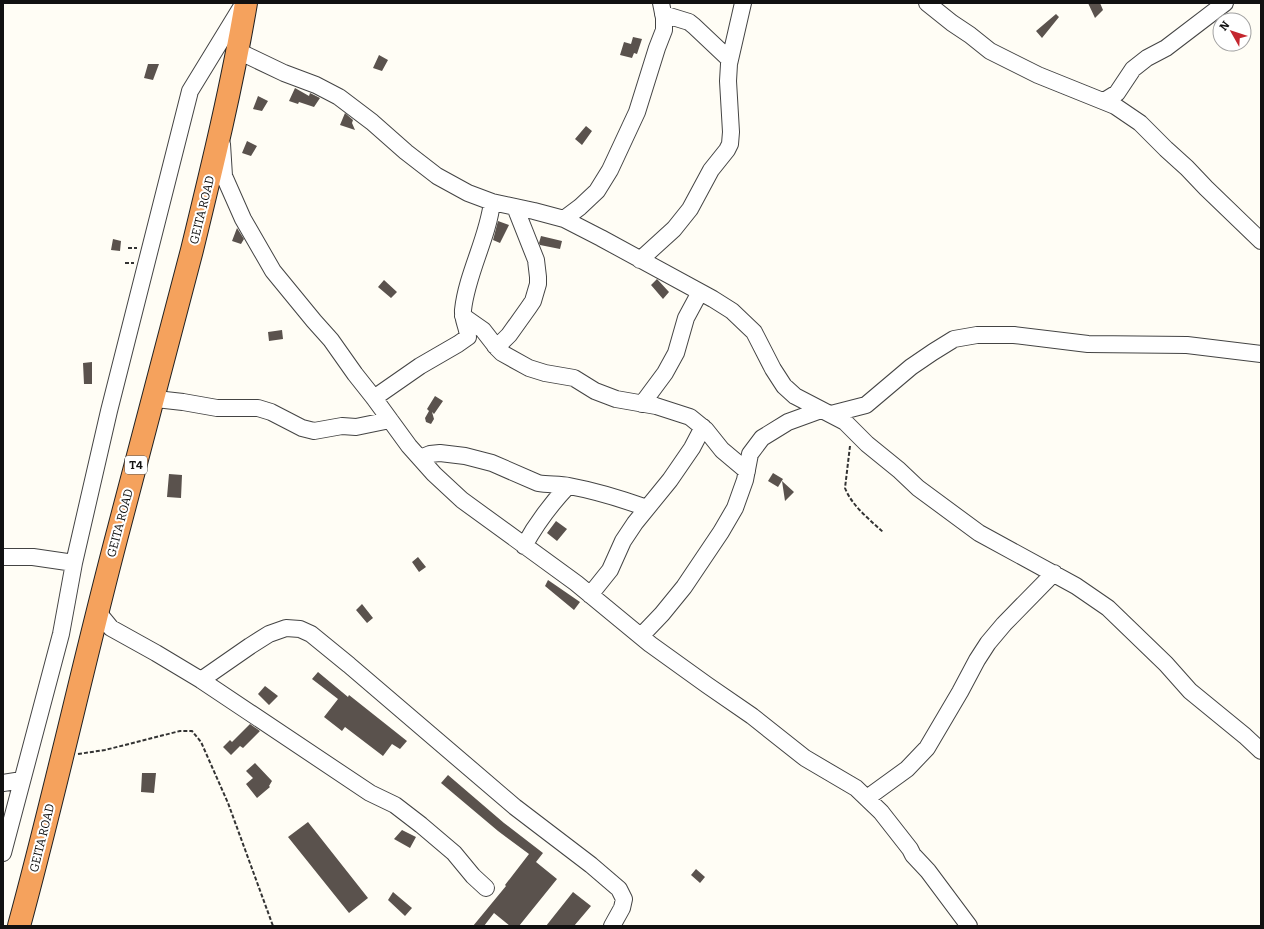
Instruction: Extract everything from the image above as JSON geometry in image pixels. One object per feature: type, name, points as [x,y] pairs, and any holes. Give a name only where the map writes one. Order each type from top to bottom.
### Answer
[{"type":"highway","name":"GEITA ROAD","points":[[19,926],[97,611],[155,394],[205,196],[238,51],[245,3]]},
{"type":"street","points":[[3,853],[61,634],[74,563],[120,366],[190,91],[245,3]]},
{"type":"street","points":[[640,260],[674,229],[690,209],[711,170],[730,144],[731,132],[728,81],[730,60],[743,3]]},
{"type":"street","points":[[927,3],[990,51],[1038,75],[1115,106],[1140,123],[1261,241]]},
{"type":"street","points":[[1104,101],[1111,98],[1120,89],[1133,69],[1147,58],[1166,48],[1225,3]]},
{"type":"street","points":[[662,9],[694,26],[730,60]]},
{"type":"street","points":[[564,219],[580,207],[597,191],[610,170],[628,132],[637,112],[664,30],[662,9]]},
{"type":"street","points":[[238,51],[284,73],[316,85],[339,97],[372,122],[406,152],[437,176],[468,193],[492,202],[564,219],[700,292],[732,311],[754,332],[773,369],[784,386],[795,396],[845,422],[867,444],[899,470],[918,488],[979,533],[1076,586],[1108,608],[1166,664],[1190,691],[1261,751]]},
{"type":"street","points":[[221,129],[224,176],[243,219],[274,271],[331,340],[409,446],[434,474],[462,500],[576,583],[641,636],[752,716],[805,758],[856,788],[881,812],[969,926]]},
{"type":"street","points":[[374,398],[420,366],[468,337],[463,316],[464,301],[474,264],[491,214],[492,202]]},
{"type":"street","points":[[495,346],[509,335],[529,307],[533,301],[538,284],[536,260],[515,207]]},
{"type":"street","points":[[642,404],[665,373],[676,353],[686,318],[700,292]]},
{"type":"street","points":[[463,316],[483,330],[502,353],[529,368],[545,373],[574,378],[595,391],[610,397],[656,406],[690,417],[703,427],[722,450],[747,471]]},
{"type":"street","points":[[641,636],[662,614],[684,587],[721,532],[735,508],[745,480],[750,454],[762,438],[788,422],[826,412],[866,405],[894,383],[911,367],[954,339],[977,335],[1014,334],[1088,344],[1187,345],[1261,354]]},
{"type":"street","points":[[155,394],[156,399],[217,408],[258,408],[271,412],[302,428],[314,431],[342,426],[356,427],[390,420]]},
{"type":"street","points":[[590,595],[610,570],[628,533],[670,480],[692,448],[703,427]]},
{"type":"street","points":[[420,458],[430,454],[440,453],[465,456],[498,465],[538,483],[568,486],[611,496],[647,508]]},
{"type":"street","points":[[524,546],[538,523],[568,486]]},
{"type":"street","points":[[3,557],[33,557],[74,563]]},
{"type":"street","points":[[867,798],[907,769],[927,748],[988,643],[1004,624],[1054,574]]},
{"type":"street","points":[[97,611],[111,628],[200,680],[370,793],[395,806],[454,854],[473,876],[486,888]]},
{"type":"street","points":[[200,680],[269,634],[286,628],[300,629],[311,634],[355,669],[515,807],[591,865],[619,889],[624,899],[622,908],[612,926]]},
{"type":"street","points":[[3,783],[22,780]]},
{"type":"path","points":[[853,430],[845,488],[847,494],[857,507],[883,532]]},
{"type":"path","points":[[62,756],[105,750],[180,731],[192,731],[201,742],[228,803],[273,926]]},
{"type":"building","points":[[1088,3],[1100,3],[1103,10],[1095,18]]},
{"type":"building","points":[[1056,14],[1059,17],[1042,38],[1036,31]]},
{"type":"building","points":[[633,37],[642,39],[637,54],[634,53],[632,58],[620,55],[624,42],[631,44]]},
{"type":"building","points":[[379,55],[388,60],[382,71],[373,68]]},
{"type":"building","points":[[148,64],[159,64],[153,80],[144,78]]},
{"type":"building","points":[[295,88],[309,96],[310,93],[320,98],[314,107],[299,102],[298,104],[289,101]]},
{"type":"building","points":[[258,96],[268,101],[262,111],[253,109]]},
{"type":"building","points":[[345,113],[353,120],[352,123],[355,130],[340,125]]},
{"type":"building","points":[[586,126],[592,131],[582,145],[575,139]]},
{"type":"building","points":[[247,141],[257,146],[251,156],[242,153]]},
{"type":"building","points":[[498,221],[509,225],[500,243],[493,240]]},
{"type":"building","points":[[237,228],[244,239],[241,244],[232,241]]},
{"type":"building","points":[[541,236],[562,241],[560,249],[540,245],[539,243]]},
{"type":"building","points":[[113,239],[121,241],[120,251],[111,250]]},
{"type":"building","points":[[657,279],[669,292],[663,299],[651,285]]},
{"type":"building","points":[[384,280],[397,292],[391,298],[378,287]]},
{"type":"building","points":[[282,330],[283,339],[269,341],[268,332]]},
{"type":"building","points":[[92,362],[92,384],[84,384],[83,363]]},
{"type":"building","points":[[435,396],[443,401],[434,414],[432,412],[434,419],[431,424],[426,422],[425,418],[429,411],[427,409]]},
{"type":"building","points":[[773,473],[783,479],[778,487],[768,481]]},
{"type":"building","points":[[169,474],[182,475],[181,498],[167,497]]},
{"type":"building","points":[[782,481],[794,492],[785,501]]},
{"type":"building","points":[[556,521],[567,529],[557,541],[547,533]]},
{"type":"building","points":[[418,557],[426,567],[419,572],[412,562]]},
{"type":"building","points":[[548,580],[580,602],[574,610],[545,586]]},
{"type":"building","points":[[362,604],[373,618],[367,623],[356,610]]},
{"type":"building","points":[[318,672],[348,697],[349,695],[407,741],[400,749],[392,744],[383,756],[345,727],[342,731],[324,717],[338,699],[312,679]]},
{"type":"building","points":[[265,686],[278,696],[269,705],[258,694]]},
{"type":"building","points":[[250,724],[260,731],[243,748],[240,746],[231,755],[223,747],[230,740],[232,742]]},
{"type":"building","points":[[255,763],[272,781],[269,786],[270,787],[257,798],[246,784],[253,778],[246,771]]},
{"type":"building","points":[[142,773],[156,773],[154,793],[141,792]]},
{"type":"building","points":[[448,775],[504,823],[543,853],[536,862],[557,879],[519,926],[510,926],[494,913],[484,926],[473,926],[506,886],[505,885],[529,854],[498,831],[441,783]]},
{"type":"building","points":[[308,822],[368,898],[349,913],[288,837]]},
{"type":"building","points":[[402,830],[416,837],[410,848],[394,839]]},
{"type":"building","points":[[696,869],[705,877],[700,883],[691,875]]},
{"type":"building","points":[[393,892],[412,908],[405,916],[388,900]]},
{"type":"building","points":[[573,892],[591,906],[574,926],[546,926]]}]
